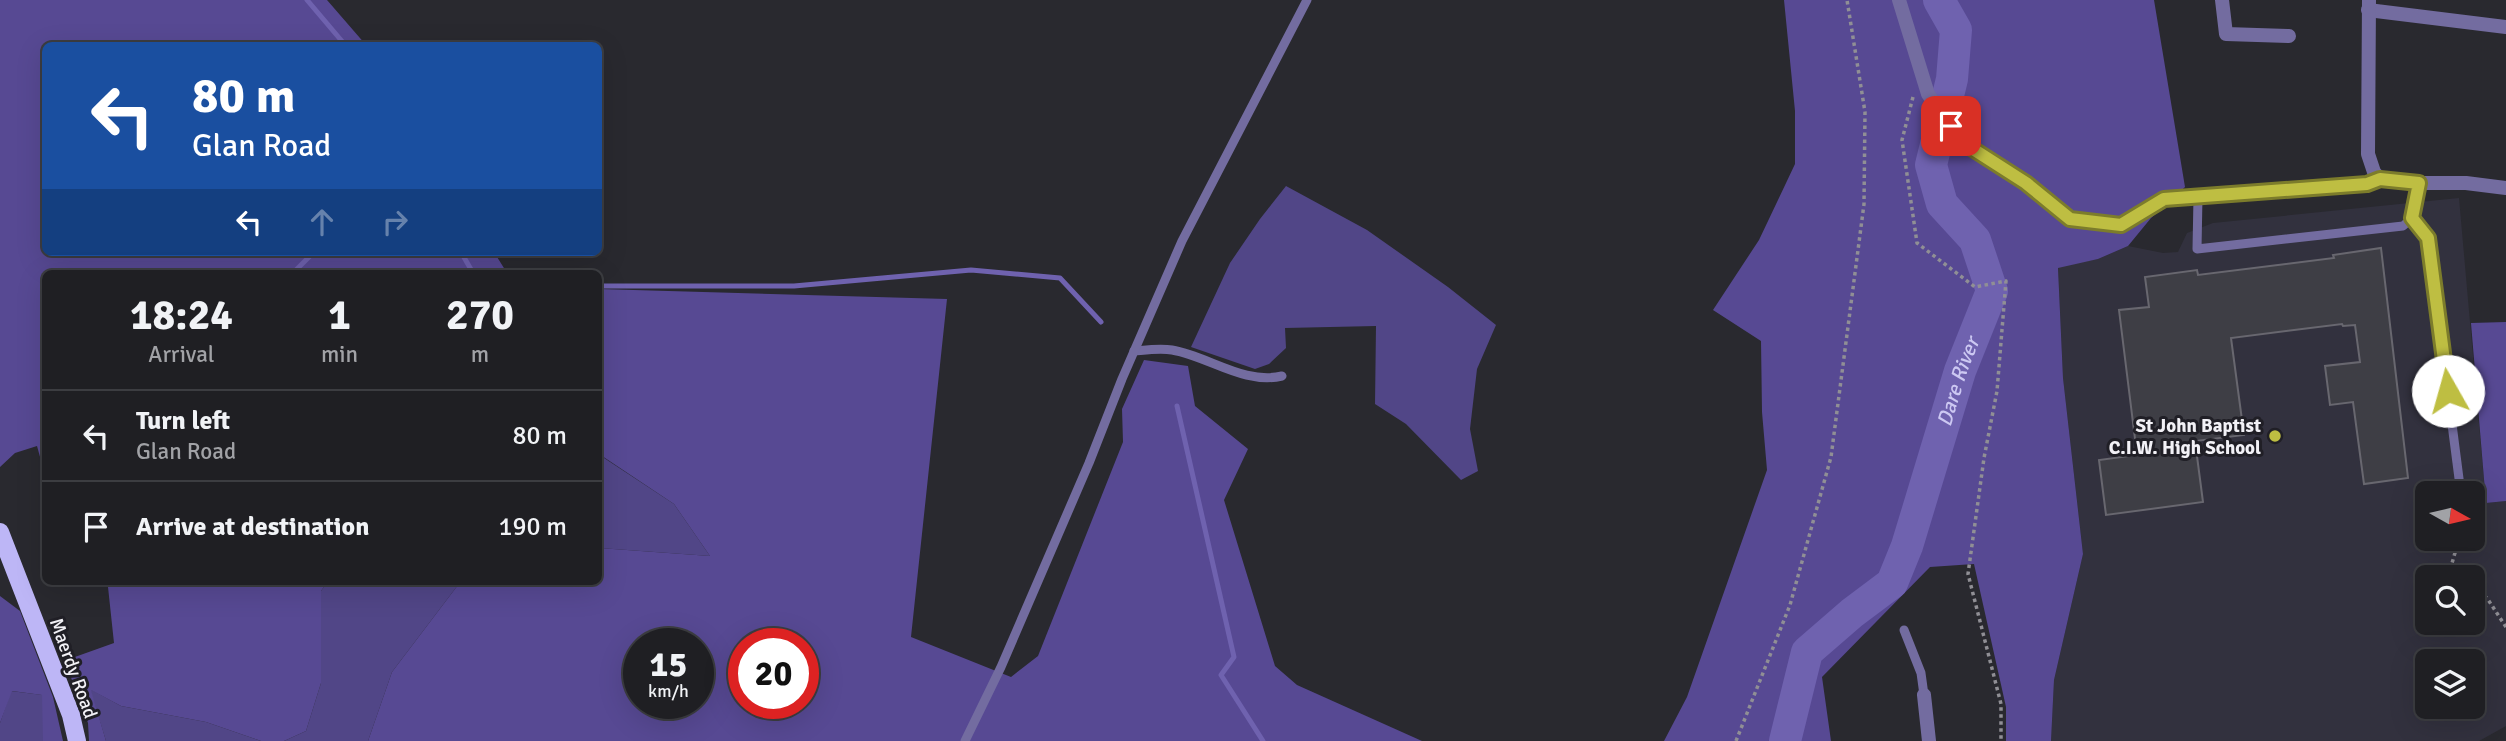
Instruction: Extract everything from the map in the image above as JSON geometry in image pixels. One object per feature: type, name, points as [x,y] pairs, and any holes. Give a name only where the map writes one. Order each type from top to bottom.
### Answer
[{"type":"main road","name":"Maerdy Road","points":[[0,532],[71,715],[77,741]]},
{"type":"street","points":[[1899,0],[1928,94],[1962,142],[2026,183],[2070,219],[2121,225],[2164,199],[2367,184],[2380,179],[2419,183],[2466,183],[2506,188]]},
{"type":"street","points":[[2222,0],[2226,34],[2289,36]]},
{"type":"street","points":[[2380,179],[2374,172],[2368,154],[2368,5],[2506,27]]},
{"type":"street","points":[[1924,695],[1928,741]]},
{"type":"lane","points":[[965,741],[1089,463],[1182,241],[1307,0]]},
{"type":"lane","points":[[2198,197],[2197,249],[2403,226],[2412,218],[2419,183]]},
{"type":"lane","points":[[2412,218],[2428,238],[2458,481]]},
{"type":"lane","points":[[1134,351],[1172,350],[1268,379],[1282,376]]},
{"type":"lane","points":[[1903,630],[1921,673],[1924,695]]},
{"type":"path","points":[[1736,741],[1790,605],[1831,457],[1864,204],[1865,112],[1847,0]]},
{"type":"path","points":[[1920,69],[1902,141],[1917,243],[1975,287],[2006,281],[1997,391],[1984,458],[1968,573],[2001,704],[2001,741]]},
{"type":"path","points":[[2485,596],[2506,627]]},
{"type":"shaded area","points":[[0,0],[327,0],[363,42],[42,42],[42,256],[496,256],[505,270],[42,270],[42,464],[37,446],[15,453],[0,467]]},
{"type":"shaded area","points":[[1784,0],[2154,0],[2185,187],[2151,218],[2128,246],[2098,259],[2058,268],[2063,378],[2083,554],[2054,680],[2051,741],[2006,741],[2006,707],[1974,564],[1930,567],[1822,677],[1831,741],[1664,741],[1687,697],[1767,470],[1762,412],[1761,341],[1713,310],[1759,240],[1795,164],[1795,111]]},
{"type":"shaded area","points":[[1286,186],[1367,230],[1448,287],[1496,325],[1477,369],[1470,429],[1478,471],[1461,480],[1406,424],[1375,404],[1376,326],[1285,328],[1286,348],[1269,364],[1255,369],[1191,347],[1230,263]]},
{"type":"shaded area","name":"St John Baptist C.I.W. High School","points":[[2459,198],[2484,481],[2415,481],[2415,551],[2485,551],[2485,492],[2486,503],[2506,501],[2506,726],[2479,741],[2051,741],[2054,680],[2083,554],[2063,378],[2058,267],[2098,259],[2128,246],[2163,253],[2178,252],[2187,233],[2213,223]]},
{"type":"shaded area","points":[[602,289],[947,299],[911,637],[1011,677],[1038,656],[1123,442],[1122,409],[1144,360],[1188,366],[1195,406],[1248,449],[1224,500],[1275,666],[1297,685],[1422,741],[368,741],[392,672],[458,585],[602,585],[602,548],[710,556],[674,504],[602,456]]},
{"type":"shaded area","points":[[2506,322],[2506,501],[2486,503],[2471,323]]},
{"type":"shaded area","points":[[602,457],[674,504],[710,556],[602,548]]},
{"type":"shaded area","points":[[107,585],[325,585],[321,591],[321,683],[306,731],[284,741],[261,741],[206,722],[121,706],[91,690],[106,741],[89,741],[88,723],[63,656],[72,658],[114,643]]},
{"type":"shaded area","points":[[325,585],[458,585],[392,672],[368,741],[284,741],[306,731],[321,683],[321,591]]},
{"type":"shaded area","points":[[0,596],[20,611],[53,697],[63,741],[43,741],[42,695],[12,691],[0,723]]},
{"type":"shaded area","points":[[90,689],[121,706],[206,722],[261,741],[106,741]]},
{"type":"shaded area","points":[[11,691],[43,695],[43,741],[0,741],[0,723]]},
{"type":"building","points":[[2381,248],[2408,478],[2364,484],[2353,402],[2330,405],[2325,366],[2360,362],[2355,325],[2342,324],[2231,338],[2244,435],[2195,441],[2203,502],[2106,515],[2099,460],[2137,455],[2119,310],[2149,307],[2145,277],[2197,270],[2198,275],[2334,258],[2333,255]]},
{"type":"waterway","points":[[307,0],[343,42]]},
{"type":"waterway","name":"Dare River","points":[[1785,741],[1807,652],[1892,583],[1907,546],[1960,371],[1992,291],[1975,240],[1942,204],[1931,165],[1952,79],[1956,30],[1939,0]]},
{"type":"waterway","points":[[296,270],[310,256]]},
{"type":"waterway","points":[[463,256],[471,270]]},
{"type":"waterway","points":[[602,286],[794,286],[971,270],[1060,278],[1101,322]]},
{"type":"waterway","points":[[1177,406],[1234,657],[1221,675],[1263,741]]},
{"type":"place","name":"St John Baptist C.I.W. High School","points":[[2275,436]]},
{"type":"route","points":[[1951,126],[1962,142],[2026,183],[2070,219],[2121,225],[2164,199],[2367,184],[2380,179],[2419,183],[2412,218],[2428,238],[2448,391]]}]
